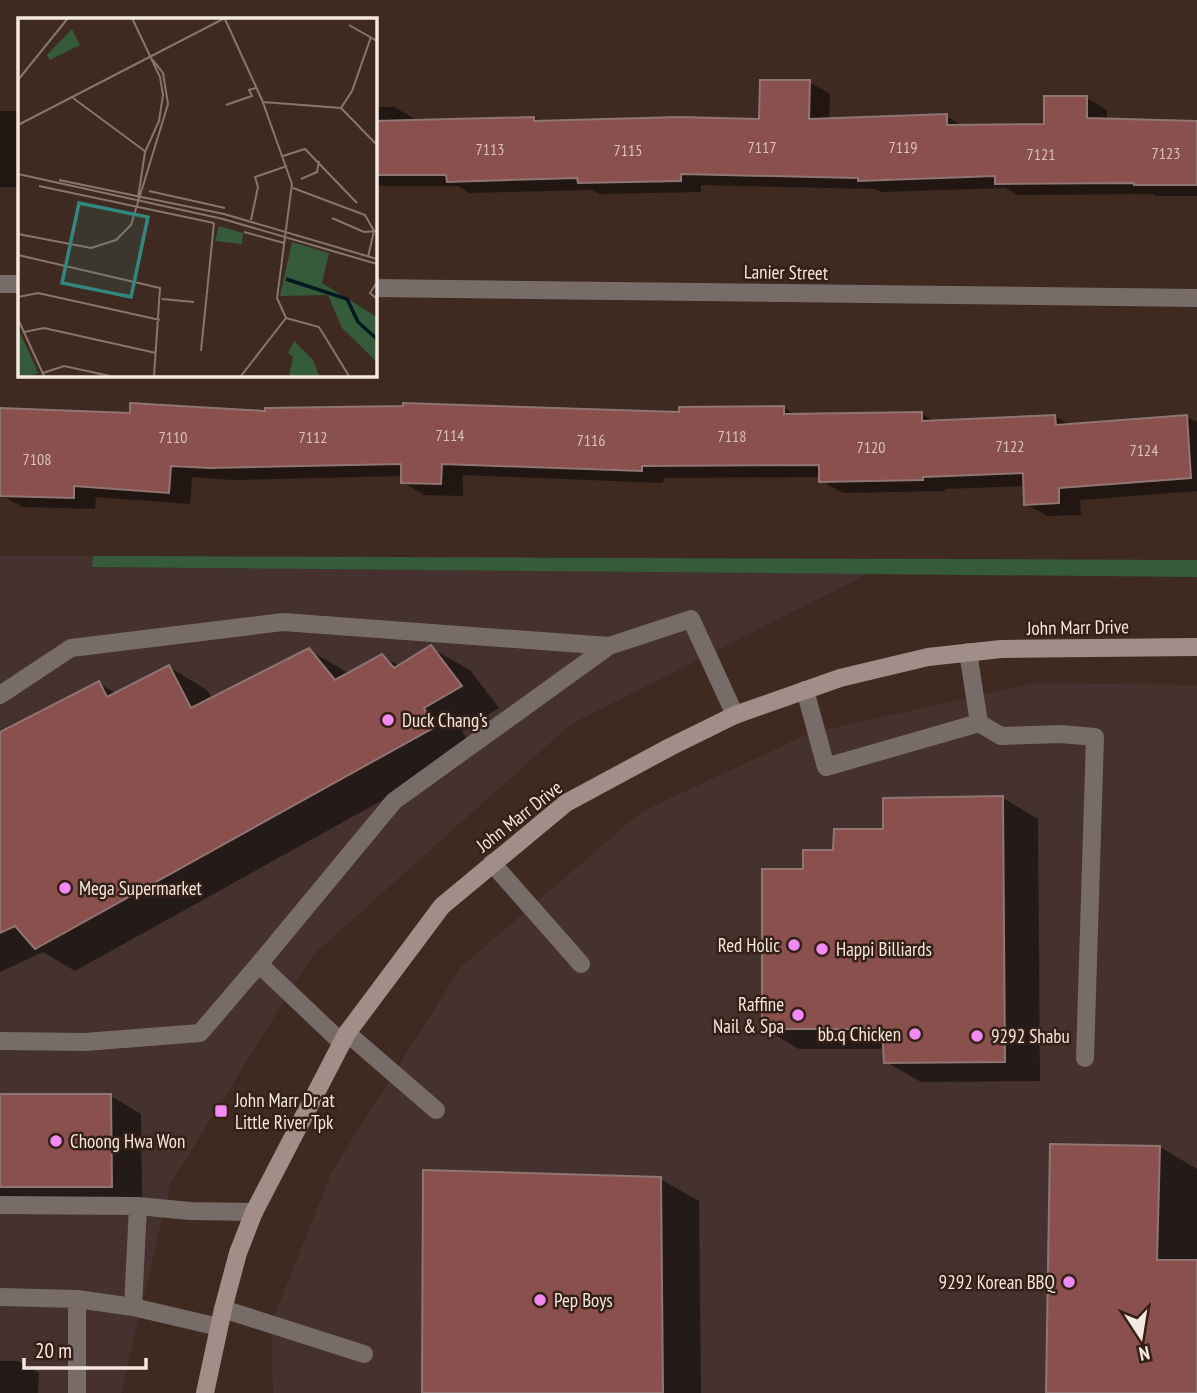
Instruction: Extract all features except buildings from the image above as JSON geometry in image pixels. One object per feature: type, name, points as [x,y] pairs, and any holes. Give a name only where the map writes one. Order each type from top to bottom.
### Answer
[{"type":"street","points":[[0,284],[18,284]]},
{"type":"street","name":"Lanier Street","points":[[376,288],[1197,298]]},
{"type":"street","points":[[0,1041],[85,1042],[200,1033],[394,801],[610,646],[691,619],[735,715]]},
{"type":"street","points":[[0,695],[71,648],[283,622],[610,646]]},
{"type":"street","name":"John Marr Drive","points":[[205,1393],[238,1253],[254,1212],[345,1038],[442,906],[566,803],[735,715],[840,678],[928,657],[1001,649],[1197,647]]},
{"type":"street","points":[[968,652],[979,723]]},
{"type":"street","points":[[805,690],[826,767],[979,723],[1001,736],[1061,734],[1095,737],[1085,1058]]},
{"type":"street","points":[[492,863],[581,964]]},
{"type":"street","points":[[259,964],[345,1038],[436,1110]]},
{"type":"street","points":[[0,1205],[138,1206],[190,1211],[254,1212]]},
{"type":"street","points":[[133,1307],[138,1206]]},
{"type":"street","points":[[0,1297],[77,1299],[133,1307],[219,1328]]},
{"type":"street","points":[[76,1393],[77,1299]]},
{"type":"street","points":[[223,1309],[364,1354]]},
{"type":"shaded area","points":[[0,556],[93,556],[93,567],[868,574],[571,724],[313,955],[171,1183],[121,1393],[0,1393]]},
{"type":"shaded area","points":[[1035,683],[1197,685],[1197,1393],[273,1393],[271,1324],[332,1171],[461,967],[641,812],[810,733]]},
{"type":"green space","points":[[93,556],[1197,560],[1197,577],[92,567]]},
{"type":"place","name":"Duck Chang’s","points":[[388,720]]},
{"type":"place","name":"Mega Supermarket","points":[[65,888]]},
{"type":"place","name":"Red Holic","points":[[794,945]]},
{"type":"place","name":"Happi Billiards","points":[[822,949]]},
{"type":"place","name":"Raffine Nail & Spa","points":[[798,1015]]},
{"type":"place","name":"bb.q Chicken","points":[[915,1034]]},
{"type":"place","name":"9292 Shabu","points":[[977,1036]]},
{"type":"place","name":"John Marr Dr at Little River Tpk","points":[[221,1111]]},
{"type":"place","name":"Choong Hwa Won","points":[[56,1141]]},
{"type":"place","name":"9292 Korean BBQ","points":[[1069,1282]]},
{"type":"place","name":"Pep Boys","points":[[540,1300]]}]
